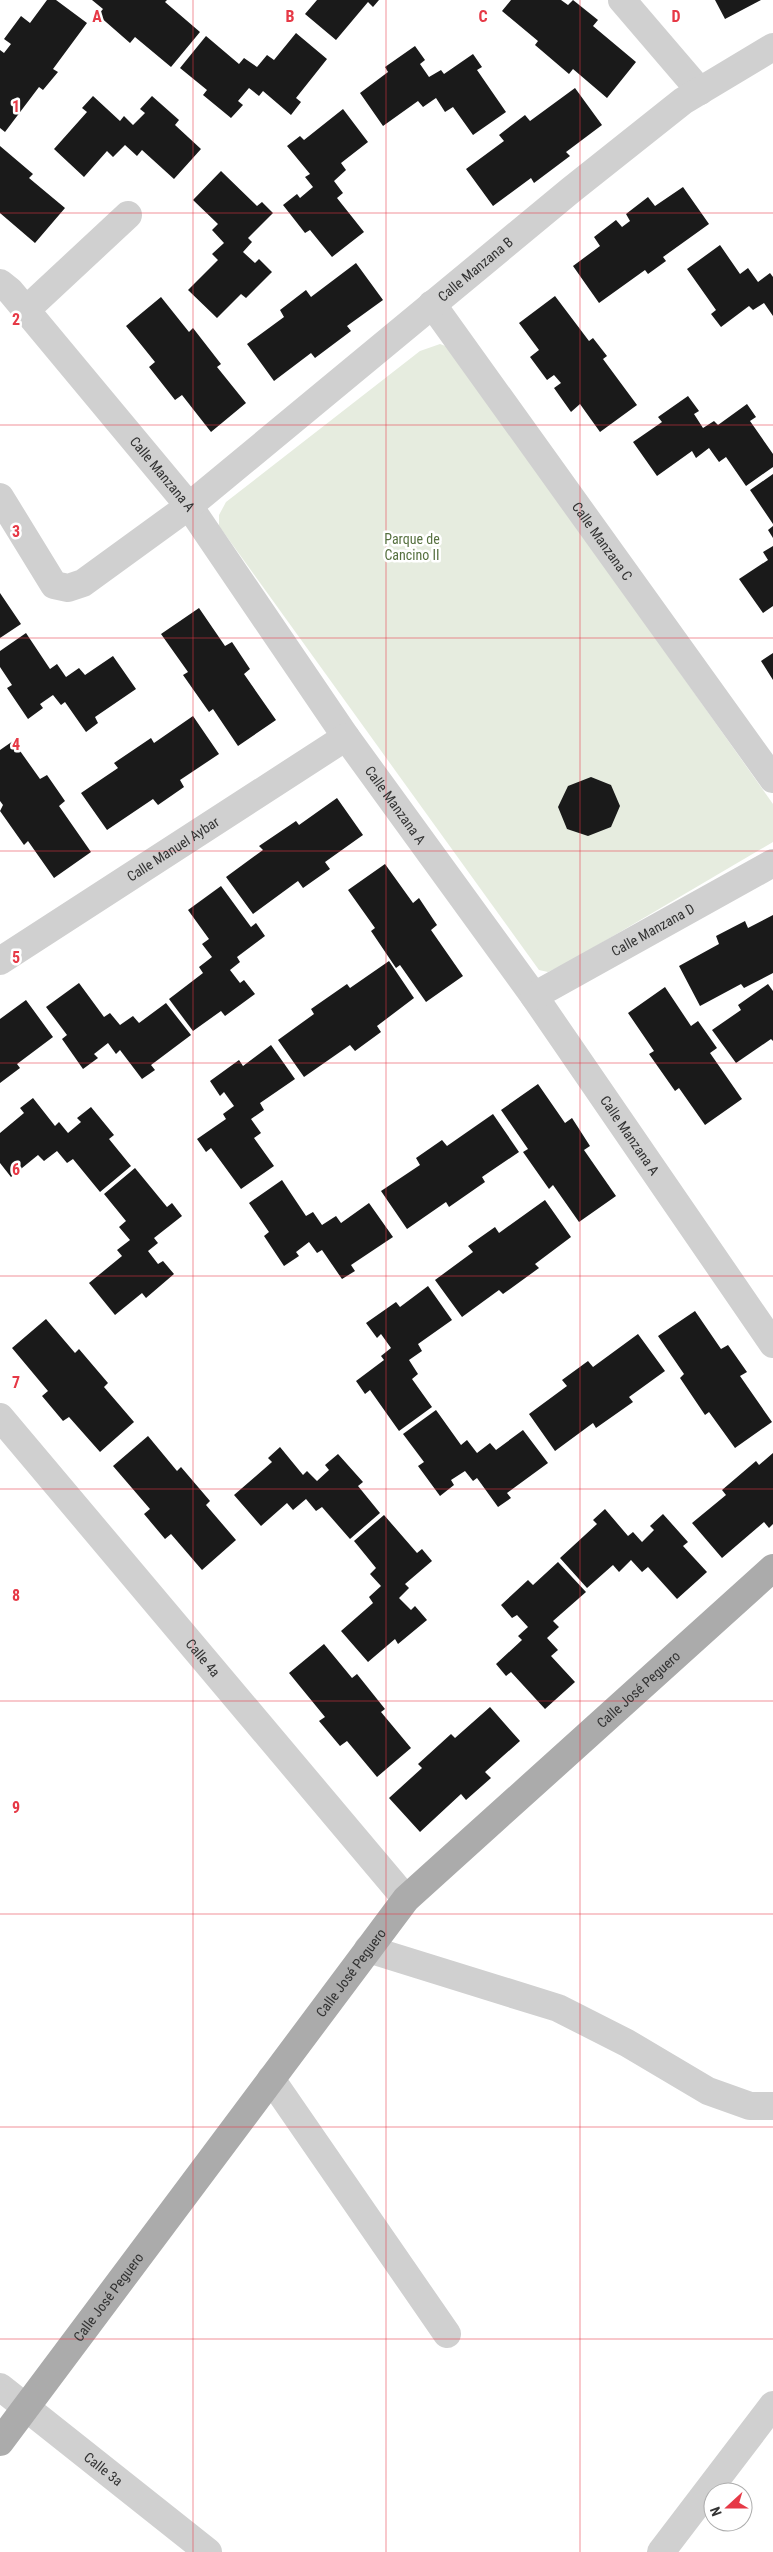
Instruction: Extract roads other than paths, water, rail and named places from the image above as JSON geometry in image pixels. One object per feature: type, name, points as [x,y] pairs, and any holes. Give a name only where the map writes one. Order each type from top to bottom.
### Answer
[{"type":"main road","name":"Calle José Peguero","points":[[0,2442],[406,1898],[773,1568]]},
{"type":"street","points":[[622,0],[700,91]]},
{"type":"street","name":"Calle Manzana B","points":[[0,497],[54,585],[68,588],[84,583],[189,506],[571,190],[683,101],[773,47]]},
{"type":"street","points":[[26,310],[128,216]]},
{"type":"street","name":"Calle Manzana A","points":[[0,282],[26,310],[189,506],[346,737],[534,996],[773,1344]]},
{"type":"street","name":"Calle Manzana C","points":[[432,304],[773,779]]},
{"type":"street","name":"Calle Manuel Aybar","points":[[0,961],[346,737]]},
{"type":"street","name":"Calle Manzana D","points":[[534,996],[773,863]]},
{"type":"street","name":"Calle 4a","points":[[0,1417],[406,1898]]},
{"type":"street","points":[[368,1949],[558,2008],[627,2043],[708,2091],[750,2106],[773,2106]]},
{"type":"street","points":[[271,2079],[447,2334]]},
{"type":"street","name":"Calle 3a","points":[[0,2387],[208,2552]]},
{"type":"street","points":[[661,2552],[773,2405]]},
{"type":"park label","name":"Parque de Cancino II","points":[[412,548]]}]
